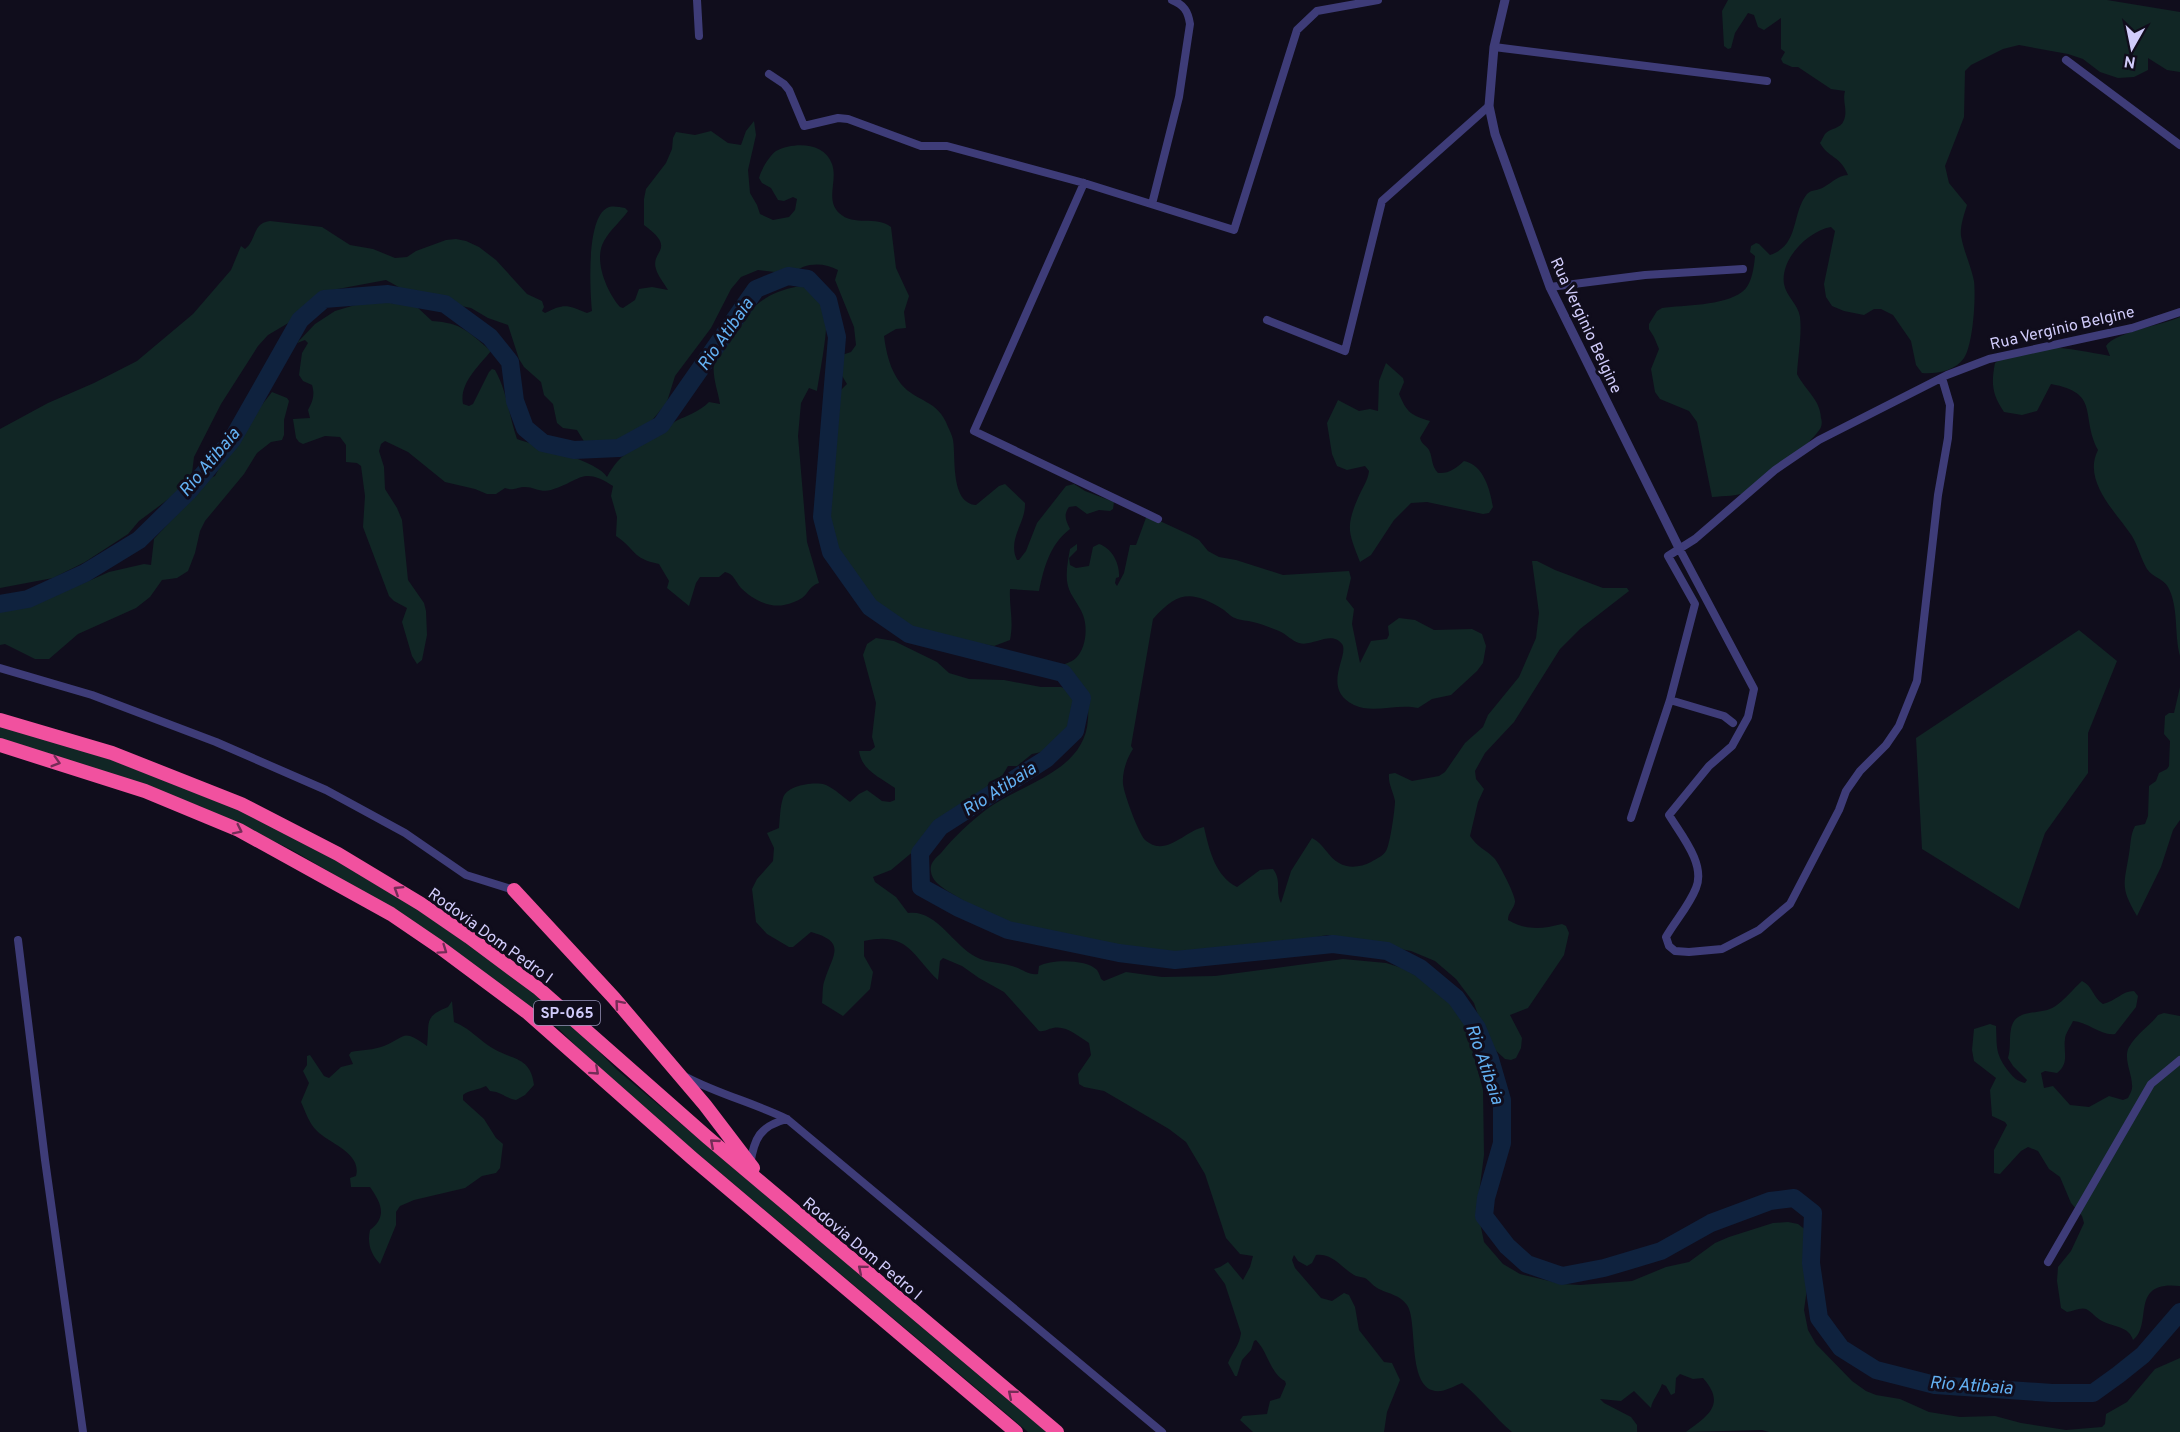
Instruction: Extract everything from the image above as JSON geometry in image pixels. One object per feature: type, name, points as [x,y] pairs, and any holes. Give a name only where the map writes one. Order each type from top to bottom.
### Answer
[{"type":"highway","name":"Rodovia Dom Pedro I","points":[[0,720],[112,753],[205,789],[291,828],[386,882],[469,937],[539,989],[808,1223],[1056,1432]]},
{"type":"highway","name":"SP-065","points":[[0,745],[111,779],[194,810],[277,850],[391,914],[528,1012],[701,1166],[1016,1432]]},
{"type":"highway","points":[[514,890],[614,999],[705,1105],[750,1165],[808,1223]]},
{"type":"street","points":[[697,0],[699,36]]},
{"type":"street","points":[[1152,204],[1179,97],[1190,24],[1189,15],[1182,4],[1172,0]]},
{"type":"street","points":[[769,74],[789,90],[804,126],[838,118],[848,119],[921,146],[947,146],[1084,183],[1234,230],[1297,30],[1317,11],[1378,0]]},
{"type":"street","name":"Rua Verginio Belgine","points":[[1505,0],[1494,47],[1490,106],[1495,134],[1550,287],[1679,548]]},
{"type":"street","points":[[1494,47],[1767,81]]},
{"type":"street","points":[[2066,60],[2180,145]]},
{"type":"street","points":[[1267,320],[1345,351],[1382,201],[1490,106]]},
{"type":"street","points":[[1084,183],[974,431],[1158,519]]},
{"type":"street","points":[[1550,287],[1645,275],[1743,269]]},
{"type":"street","name":"Rua Verginio Belgine","points":[[1670,700],[1695,604],[1668,556],[1695,539],[1775,470],[1819,440],[1942,378],[1989,359],[2132,328],[2180,312]]},
{"type":"street","points":[[1679,548],[1754,689],[1748,717],[1732,746],[1709,766],[1669,815],[1695,860],[1699,875],[1697,888],[1666,937],[1669,946],[1675,951],[1689,952],[1722,949],[1759,930],[1790,904],[1839,810],[1846,791],[1860,771],[1886,746],[1899,726],[1917,681],[1938,495],[1948,438],[1950,405],[1942,378]]},
{"type":"street","points":[[0,668],[92,695],[216,742],[326,790],[405,833],[465,875],[514,890]]},
{"type":"street","points":[[1631,818],[1670,700],[1724,716],[1733,723]]},
{"type":"street","points":[[18,940],[45,1160],[83,1432]]},
{"type":"street","points":[[2048,1262],[2151,1084],[2180,1060]]},
{"type":"street","points":[[676,1072],[700,1085],[761,1106],[787,1119],[1162,1432]]},
{"type":"street","points":[[750,1165],[753,1148],[759,1134],[770,1123],[787,1119]]},
{"type":"green space","points":[[1728,0],[2107,0],[2180,12],[2180,72],[2167,70],[2148,58],[2148,70],[2134,77],[2118,78],[2100,72],[2083,59],[2068,54],[2019,45],[2003,49],[1971,65],[1965,71],[1964,117],[1945,166],[1949,183],[1967,205],[1961,236],[1974,281],[1975,298],[1970,343],[1964,358],[1956,366],[1945,371],[1922,373],[1916,365],[1911,341],[1893,315],[1881,309],[1874,309],[1864,315],[1832,306],[1826,297],[1824,284],[1835,231],[1831,227],[1813,234],[1791,256],[1786,265],[1784,284],[1800,317],[1797,374],[1818,405],[1822,420],[1821,427],[1776,473],[1755,489],[1740,494],[1712,497],[1697,422],[1689,411],[1660,399],[1655,392],[1651,369],[1659,349],[1649,329],[1649,324],[1657,311],[1662,308],[1725,300],[1742,292],[1748,285],[1753,270],[1755,256],[1750,252],[1751,246],[1759,244],[1770,255],[1780,250],[1791,237],[1802,202],[1807,194],[1848,175],[1838,160],[1820,143],[1825,134],[1843,123],[1845,91],[1831,89],[1798,67],[1783,63],[1781,59],[1785,52],[1781,49],[1781,18],[1764,30],[1758,27],[1754,15],[1748,13],[1735,33],[1731,48],[1724,46],[1722,11]]},
{"type":"green space","points":[[754,121],[756,135],[748,170],[750,193],[760,214],[773,220],[789,217],[795,210],[797,199],[793,197],[784,201],[778,200],[771,188],[762,183],[759,178],[766,163],[776,151],[800,145],[816,148],[828,157],[832,164],[834,177],[833,202],[839,213],[851,219],[879,222],[891,227],[896,268],[909,296],[904,312],[906,328],[896,329],[884,336],[891,367],[897,379],[907,390],[933,406],[944,418],[953,440],[956,478],[962,496],[968,502],[976,505],[999,486],[1005,484],[1025,503],[1014,545],[1017,560],[1026,551],[1037,523],[1066,486],[1074,484],[1085,491],[1114,502],[1113,509],[1110,511],[1099,510],[1087,514],[1076,506],[1069,507],[1066,521],[1070,529],[1053,549],[1039,591],[1010,589],[1012,626],[1010,640],[994,646],[925,634],[884,612],[860,592],[851,589],[843,578],[834,558],[822,491],[826,442],[825,409],[847,384],[839,363],[842,355],[851,352],[856,345],[854,327],[835,280],[838,270],[814,264],[802,267],[792,274],[758,270],[741,277],[731,289],[711,328],[675,376],[666,405],[650,422],[636,432],[619,440],[601,444],[585,443],[577,430],[563,428],[557,423],[553,404],[544,395],[541,382],[524,367],[519,359],[508,325],[488,318],[471,308],[417,297],[386,280],[327,291],[290,322],[268,335],[258,346],[221,404],[194,457],[192,473],[178,492],[139,521],[128,534],[85,562],[53,578],[0,588],[0,429],[48,403],[137,361],[193,314],[231,270],[241,246],[245,249],[249,245],[257,228],[264,222],[322,227],[350,245],[373,249],[395,258],[407,257],[416,251],[446,240],[466,241],[479,247],[496,260],[527,294],[542,301],[544,307],[542,311],[545,313],[566,306],[587,313],[592,311],[591,256],[596,226],[600,215],[607,208],[613,206],[625,208],[628,211],[604,241],[600,257],[606,285],[615,301],[623,308],[635,300],[639,289],[652,287],[668,290],[655,263],[661,245],[654,233],[644,225],[644,199],[646,189],[666,163],[676,132],[695,135],[711,131],[728,143],[741,145],[746,131]]},
{"type":"green space","points":[[801,286],[818,299],[826,319],[825,343],[817,391],[809,388],[801,403],[798,436],[807,542],[819,583],[798,600],[778,606],[761,602],[750,596],[732,576],[725,572],[719,577],[700,577],[689,606],[667,588],[669,581],[659,564],[643,559],[616,536],[617,517],[611,496],[613,486],[603,480],[588,476],[551,490],[543,491],[527,487],[505,488],[496,494],[487,494],[445,482],[408,452],[385,441],[381,444],[379,451],[384,467],[385,489],[402,520],[408,580],[424,603],[426,611],[427,635],[422,660],[417,664],[412,656],[402,622],[407,608],[389,596],[363,527],[365,496],[361,466],[357,463],[346,462],[346,445],[340,437],[325,436],[303,444],[296,438],[293,419],[310,418],[308,410],[313,395],[312,385],[303,381],[299,375],[302,353],[308,343],[305,340],[297,343],[315,324],[335,311],[372,300],[417,307],[432,321],[458,326],[491,351],[467,382],[463,404],[469,406],[473,404],[489,372],[492,369],[495,370],[505,395],[517,439],[592,465],[607,477],[622,457],[676,421],[697,411],[709,402],[720,404],[714,379],[714,363],[716,354],[727,336],[750,310],[766,298],[774,293]]},
{"type":"green space","points":[[2180,317],[2180,656],[2174,603],[2168,587],[2147,569],[2132,536],[2103,496],[2098,485],[2094,473],[2094,462],[2098,450],[2083,400],[2077,393],[2067,388],[2051,384],[2037,411],[2022,415],[2004,412],[1995,394],[1993,377],[1995,363],[2022,350],[2066,349],[2110,356],[2106,346],[2111,341]]},
{"type":"green space","points":[[1386,363],[1403,378],[1404,382],[1399,394],[1407,409],[1414,415],[1430,421],[1420,438],[1429,450],[1438,473],[1446,473],[1464,461],[1471,463],[1477,467],[1485,479],[1493,507],[1489,513],[1483,514],[1427,502],[1411,503],[1394,520],[1371,555],[1360,562],[1351,537],[1350,524],[1369,471],[1365,466],[1347,470],[1337,466],[1332,454],[1327,423],[1338,400],[1359,411],[1370,409],[1378,411],[1379,381]]},
{"type":"green space","points":[[272,392],[289,401],[282,440],[271,442],[257,453],[244,474],[205,521],[188,571],[177,578],[162,580],[150,597],[136,608],[78,634],[49,659],[35,659],[5,644],[0,645],[0,611],[27,607],[55,592],[109,572],[144,564],[151,565],[154,539],[210,478],[215,476],[249,411],[253,413],[257,411]]},
{"type":"green space","points":[[1147,515],[1199,540],[1208,551],[1219,557],[1283,575],[1349,571],[1351,578],[1346,599],[1354,609],[1352,624],[1360,663],[1371,641],[1387,639],[1388,626],[1399,618],[1415,620],[1434,630],[1472,629],[1482,634],[1486,646],[1483,663],[1451,695],[1432,699],[1418,708],[1369,709],[1354,705],[1344,698],[1339,690],[1337,681],[1343,649],[1338,640],[1333,638],[1299,643],[1279,631],[1251,621],[1240,620],[1213,603],[1186,596],[1170,603],[1153,619],[1131,746],[1133,749],[1125,765],[1123,779],[1126,796],[1139,829],[1147,842],[1163,846],[1204,827],[1214,861],[1229,882],[1237,887],[1260,870],[1273,869],[1276,873],[1281,903],[1291,871],[1312,838],[1335,860],[1347,866],[1363,865],[1383,854],[1389,842],[1395,805],[1389,774],[1395,773],[1412,781],[1439,776],[1445,772],[1465,743],[1483,727],[1488,715],[1519,677],[1536,638],[1539,613],[1532,561],[1603,588],[1627,588],[1629,591],[1580,629],[1560,649],[1514,722],[1485,753],[1475,771],[1476,779],[1484,789],[1478,802],[1470,836],[1495,859],[1510,887],[1515,902],[1508,920],[1515,924],[1535,928],[1562,924],[1566,926],[1569,933],[1564,955],[1528,1008],[1510,1015],[1522,1038],[1521,1048],[1516,1058],[1505,1059],[1493,1048],[1484,1033],[1474,1003],[1456,979],[1435,961],[1411,951],[1327,935],[1221,956],[1125,955],[992,930],[963,900],[936,882],[931,869],[933,861],[969,824],[1001,800],[1050,774],[1076,752],[1084,737],[1088,719],[1087,700],[1076,682],[1054,667],[1069,663],[1076,658],[1085,638],[1083,615],[1071,594],[1067,581],[1067,568],[1070,549],[1077,544],[1077,550],[1069,558],[1070,565],[1076,568],[1089,566],[1093,547],[1099,544],[1108,549],[1118,567],[1119,577],[1116,578],[1115,583],[1117,586],[1124,573],[1130,545],[1136,545]]},
{"type":"green space","points":[[2079,630],[2117,661],[2088,733],[2088,773],[2045,833],[2019,909],[1922,849],[1916,738]]},
{"type":"green space","points":[[876,638],[894,641],[937,662],[949,673],[969,679],[1004,680],[1041,687],[1061,687],[1069,690],[1074,698],[1075,721],[1070,733],[1056,749],[1032,754],[1017,766],[1008,766],[1002,776],[989,782],[979,800],[933,825],[915,850],[891,870],[873,877],[875,882],[896,897],[908,913],[927,916],[976,957],[1035,974],[1038,974],[1039,966],[1052,962],[1077,962],[1092,966],[1104,981],[1126,972],[1162,977],[1215,976],[1343,959],[1386,963],[1402,968],[1420,978],[1450,1001],[1465,1023],[1483,1090],[1484,1155],[1477,1208],[1484,1242],[1503,1264],[1520,1274],[1562,1284],[1632,1281],[1666,1267],[1689,1262],[1715,1243],[1729,1237],[1773,1223],[1798,1224],[1807,1231],[1811,1241],[1804,1310],[1808,1330],[1816,1344],[1852,1381],[1866,1391],[1900,1399],[1929,1412],[1960,1417],[1995,1416],[2021,1423],[2066,1430],[2102,1427],[2105,1424],[2106,1414],[2127,1402],[2155,1369],[2180,1358],[2180,1432],[1769,1432],[1762,1430],[1686,1432],[1707,1415],[1714,1403],[1710,1387],[1703,1378],[1693,1379],[1680,1374],[1676,1378],[1675,1393],[1671,1395],[1666,1386],[1662,1384],[1651,1408],[1634,1391],[1621,1401],[1600,1399],[1631,1417],[1637,1425],[1637,1432],[1512,1432],[1462,1383],[1441,1391],[1430,1389],[1422,1382],[1415,1356],[1410,1314],[1407,1305],[1398,1297],[1377,1288],[1365,1278],[1356,1276],[1328,1256],[1316,1255],[1312,1263],[1307,1266],[1298,1261],[1294,1255],[1292,1260],[1295,1268],[1321,1298],[1332,1301],[1344,1293],[1349,1295],[1355,1307],[1359,1330],[1384,1362],[1392,1363],[1400,1380],[1387,1412],[1384,1432],[1253,1432],[1240,1420],[1243,1416],[1267,1414],[1270,1401],[1280,1398],[1286,1384],[1272,1368],[1256,1340],[1242,1360],[1237,1376],[1228,1363],[1238,1345],[1241,1333],[1225,1284],[1214,1269],[1228,1262],[1243,1280],[1253,1256],[1240,1254],[1226,1238],[1205,1174],[1186,1142],[1169,1129],[1104,1091],[1079,1084],[1078,1074],[1091,1055],[1089,1043],[1063,1028],[1039,1031],[1004,992],[962,966],[943,958],[940,961],[938,980],[908,947],[900,942],[890,939],[864,941],[864,956],[873,972],[870,989],[843,1016],[822,1003],[824,982],[834,956],[830,940],[811,932],[793,947],[789,947],[767,934],[756,922],[752,889],[757,879],[773,861],[774,848],[767,833],[779,828],[783,798],[790,790],[802,785],[821,784],[836,791],[850,802],[867,790],[882,801],[895,800],[895,788],[868,769],[859,751],[870,751],[875,747],[872,737],[876,703],[863,655],[867,644]]},
{"type":"green space","points":[[2180,687],[2180,820],[2173,830],[2161,867],[2137,916],[2125,886],[2131,836],[2135,826],[2145,824],[2148,816],[2149,786],[2156,781],[2159,773],[2169,766],[2170,741],[2164,734],[2165,716],[2174,713]]},
{"type":"green space","points":[[0,725],[112,760],[254,816],[307,843],[419,910],[519,980],[565,1017],[616,1069],[1047,1432],[1028,1432],[608,1078],[559,1029],[440,940],[391,908],[292,850],[200,806],[0,738]]},
{"type":"green space","points":[[2082,981],[2103,1004],[2130,991],[2134,991],[2138,996],[2136,1007],[2115,1034],[2105,1033],[2073,1021],[2065,1037],[2065,1061],[2061,1069],[2057,1073],[2045,1071],[2041,1073],[2044,1088],[2053,1086],[2070,1105],[2089,1107],[2109,1096],[2123,1100],[2128,1098],[2132,1087],[2127,1061],[2129,1047],[2158,1015],[2164,1013],[2180,1016],[2180,1286],[2164,1286],[2154,1290],[2148,1296],[2139,1333],[2133,1340],[2124,1329],[2102,1321],[2086,1309],[2067,1312],[2061,1308],[2057,1281],[2058,1267],[2071,1251],[2084,1223],[2082,1216],[2071,1203],[2060,1177],[2049,1169],[2038,1151],[2028,1147],[2021,1151],[2000,1174],[1994,1173],[1994,1150],[2007,1125],[1992,1116],[1990,1090],[1996,1078],[1974,1061],[1972,1050],[1974,1029],[1990,1024],[1996,1026],[2001,1060],[2014,1078],[2025,1083],[2027,1080],[2008,1058],[2013,1022],[2023,1015],[2054,1007]]},
{"type":"green space","points":[[452,1001],[454,1022],[494,1049],[525,1064],[534,1085],[525,1095],[516,1100],[490,1091],[486,1086],[463,1095],[463,1100],[484,1119],[496,1138],[503,1144],[500,1168],[496,1173],[482,1176],[465,1188],[414,1200],[400,1206],[396,1212],[396,1225],[380,1264],[372,1253],[369,1240],[370,1230],[376,1225],[381,1214],[380,1204],[370,1187],[351,1187],[350,1178],[356,1176],[357,1168],[354,1161],[344,1150],[317,1131],[301,1102],[309,1083],[303,1071],[307,1065],[307,1056],[310,1055],[324,1076],[329,1078],[341,1067],[353,1064],[349,1055],[351,1052],[380,1047],[404,1036],[413,1037],[427,1046],[431,1017],[448,1007]]},
{"type":"waterway","name":"Rio Atibaia","points":[[0,604],[28,599],[85,573],[139,540],[189,491],[232,440],[300,320],[324,299],[388,294],[445,304],[490,337],[510,362],[515,401],[525,428],[543,443],[574,450],[619,448],[661,425],[756,289],[788,276],[808,279],[828,300],[837,337],[822,517],[831,552],[870,607],[909,634],[1063,673],[1082,698],[1075,731],[1046,759],[940,827],[920,853],[921,887],[959,908],[1008,930],[1119,953],[1175,960],[1333,944],[1387,951],[1420,968],[1456,998],[1477,1028],[1490,1059],[1502,1100],[1502,1143],[1486,1198],[1484,1216],[1507,1246],[1527,1264],[1562,1276],[1604,1268],[1661,1251],[1711,1223],[1770,1201],[1794,1198],[1813,1213],[1811,1263],[1819,1318],[1841,1348],[1876,1370],[1935,1385],[2052,1393],[2093,1393],[2143,1355],[2180,1312]]}]
